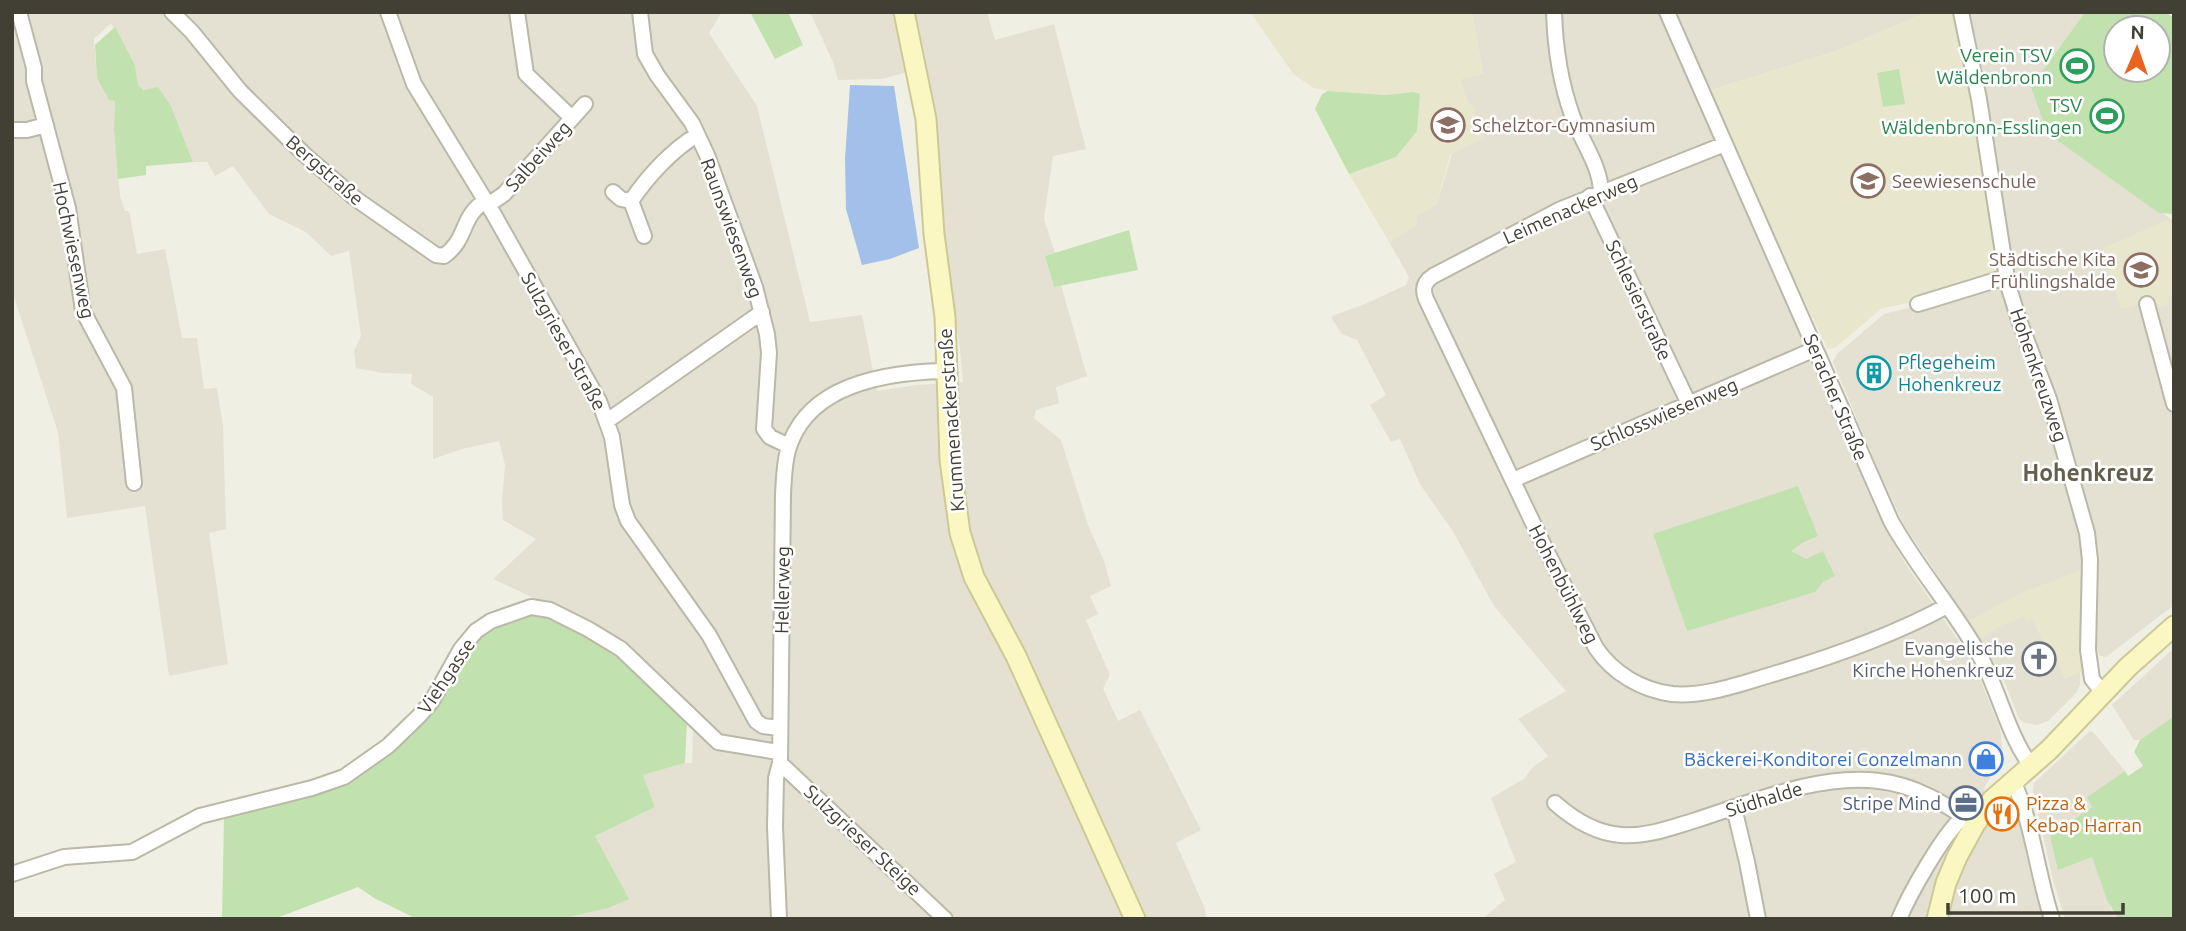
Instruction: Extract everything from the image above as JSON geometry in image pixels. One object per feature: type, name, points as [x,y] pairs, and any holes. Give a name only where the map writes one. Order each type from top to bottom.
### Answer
[{"type":"main road","name":"Krummenackerstraße","points":[[904,12],[926,118],[933,222],[945,317],[948,428],[960,533],[970,567],[1016,656],[1135,919]]},
{"type":"main road","points":[[1937,919],[1969,820],[2057,743],[2103,693],[2174,626]]},
{"type":"street","name":"Hochwiesenweg","points":[[19,12],[69,217],[83,311],[124,388],[134,483]]},
{"type":"street","name":"Bergstraße","points":[[172,12],[192,32],[240,92],[304,155],[356,199],[436,255],[444,256],[454,248],[471,211],[487,203]]},
{"type":"street","name":"Sulzgrieser Straße","points":[[388,12],[411,78],[487,203],[593,391],[607,421],[622,505],[628,521],[709,635],[755,721],[763,726],[779,728]]},
{"type":"street","points":[[517,12],[526,74],[572,118]]},
{"type":"street","name":"Raunswiesenweg","points":[[640,12],[645,54],[689,118],[747,262],[768,342],[769,367],[764,429],[770,437],[789,446]]},
{"type":"street","name":"Schlesierstraße","points":[[1554,12],[1557,46],[1569,105],[1581,139],[1599,173],[1595,194],[1689,404]]},
{"type":"street","name":"Seracher Straße","points":[[1667,12],[1891,521],[1985,664],[2016,742],[2031,766]]},
{"type":"street","name":"Hohenkreuzweg","points":[[1961,12],[1979,99],[2006,277],[2049,399],[2085,525],[2090,560],[2088,650],[2092,679],[2103,693]]},
{"type":"street","name":"Salbeiweg","points":[[487,203],[504,194],[585,104]]},
{"type":"street","points":[[12,130],[46,125]]},
{"type":"street","points":[[631,201],[641,186],[682,145],[697,135]]},
{"type":"street","name":"Leimenackerweg","points":[[1424,288],[1433,276],[1548,215],[1725,144]]},
{"type":"street","points":[[613,192],[621,199],[631,201]]},
{"type":"street","points":[[631,201],[643,236]]},
{"type":"street","points":[[1918,304],[2006,277]]},
{"type":"street","name":"Hohenbühlweg","points":[[1424,288],[1426,299],[1513,480],[1600,654],[1617,672],[1651,689],[1671,694],[1696,694],[1749,681],[1865,644],[1947,606]]},
{"type":"street","points":[[2147,304],[2174,404]]},
{"type":"street","points":[[607,421],[762,313]]},
{"type":"street","name":"Schlosswiesenweg","points":[[1513,480],[1815,349]]},
{"type":"street","name":"Hellerweg","points":[[779,919],[776,778],[779,757],[783,494],[789,446],[806,417],[820,403],[840,390],[869,381],[946,371]]},
{"type":"street","name":"Viehgasse","points":[[12,874],[64,857],[132,852],[200,816],[312,788],[344,777],[388,746],[419,716],[432,701],[461,649],[476,631],[491,621],[531,607],[547,608],[621,649],[718,742],[779,757]]},
{"type":"street","name":"Sulzgrieser Steige","points":[[779,757],[945,919]]},
{"type":"street","name":"Südhalde","points":[[1555,803],[1576,820],[1591,827],[1623,835],[1657,832],[1816,784],[1864,780],[1917,790],[1969,820]]},
{"type":"street","points":[[2013,781],[2023,802],[2052,919]]},
{"type":"street","points":[[1734,808],[1758,919]]},
{"type":"street","points":[[1899,919],[1913,891],[1956,824],[1969,820]]},
{"type":"shaded area","points":[[12,12],[722,12],[709,33],[757,106],[810,322],[862,315],[877,391],[963,382],[944,247],[908,72],[882,79],[838,80],[833,62],[810,12],[987,12],[995,40],[1054,24],[1086,149],[1053,156],[1044,219],[1055,253],[1045,256],[1054,287],[1061,285],[1087,376],[1056,387],[1059,403],[1036,410],[1034,418],[1061,440],[1111,586],[1090,596],[1098,614],[1086,620],[1110,675],[1103,688],[1118,721],[1140,710],[1201,830],[1176,843],[1205,909],[1206,919],[561,919],[608,908],[595,836],[655,807],[643,775],[692,763],[693,732],[703,722],[579,619],[493,579],[536,539],[503,520],[505,465],[499,441],[433,459],[433,397],[411,384],[412,374],[382,373],[356,368],[354,351],[361,336],[349,251],[331,256],[306,232],[269,214],[233,166],[215,176],[207,162],[193,162],[171,106],[137,85],[135,65],[111,23],[94,39],[97,79],[115,100],[114,130],[120,196],[125,211],[129,211],[137,254],[165,249],[182,338],[197,338],[204,389],[217,388],[223,426],[226,529],[209,533],[228,664],[169,676],[145,506],[67,518],[58,432],[12,291]]},
{"type":"shaded area","name":"Schelztor-Gymnasium","points":[[1250,12],[1472,12],[1483,74],[1460,79],[1467,102],[1473,105],[1484,138],[1450,155],[1437,204],[1416,216],[1417,225],[1389,242],[1349,174],[1396,157],[1416,131],[1420,94],[1414,92],[1386,95],[1314,88],[1294,75]]},
{"type":"shaded area","points":[[1472,12],[1659,12],[1876,510],[1905,563],[1960,643],[1979,677],[2000,728],[2003,758],[1985,786],[1983,798],[1941,866],[1927,919],[1482,919],[1505,900],[1494,874],[1516,862],[1491,798],[1524,779],[1532,768],[1548,756],[1518,719],[1566,691],[1494,606],[1455,535],[1420,484],[1400,439],[1391,442],[1370,405],[1386,395],[1357,340],[1342,334],[1332,319],[1332,316],[1406,285],[1409,277],[1389,242],[1417,225],[1416,216],[1437,204],[1467,102],[1460,79],[1483,73]]},
{"type":"shaded area","points":[[1675,12],[1927,12],[1836,51],[1708,91]]},
{"type":"shaded area","name":"Seewiesenschule","points":[[1927,12],[1954,12],[1964,46],[1999,272],[1915,302],[1882,308],[1835,348],[1828,349],[1785,262],[1708,91],[1836,51]]},
{"type":"shaded area","points":[[1967,12],[2085,12],[2031,87],[2047,133],[2174,221],[2174,605],[2106,657],[2100,656],[2096,647],[2097,561],[2094,533],[2065,424],[2011,269]]},
{"type":"shaded area","name":"Städtische Kita Frühlingshalde","points":[[2166,220],[2174,225],[2174,291],[2168,305],[2154,309],[2151,301],[2121,309],[2102,249]]},
{"type":"shaded area","points":[[2000,286],[2019,343],[2041,396],[2074,511],[2083,557],[2080,685],[2077,692],[2048,721],[2037,725],[2019,719],[2005,683],[1986,647],[1904,525],[1833,362],[1837,354],[1884,314]]},
{"type":"shaded area","points":[[2083,569],[2082,671],[2064,679],[2052,648],[2046,650],[2033,619],[2026,622],[2024,617],[2004,624],[1981,639],[1970,621],[2016,595]]},
{"type":"shaded area","points":[[2174,648],[2174,716],[2140,740],[2134,740],[2112,705]]},
{"type":"shaded area","points":[[2090,731],[2125,771],[2087,797],[2093,807],[2092,857],[2112,911],[2118,919],[2065,919],[2052,876],[2033,790],[2034,783]]},
{"type":"shaded area","points":[[2001,806],[2014,810],[2020,824],[2044,919],[1946,919],[1965,859],[1982,830]]},
{"type":"green space","points":[[750,12],[788,12],[803,45],[775,59]]},
{"type":"green space","name":"TSV Wäldenbronn-Esslingen","points":[[2085,12],[2168,14],[2102,14],[2102,84],[2172,84],[2172,17],[2174,18],[2174,214],[2159,213],[2047,133],[2031,87]]},
{"type":"green space","points":[[115,27],[135,65],[138,85],[144,90],[158,87],[171,106],[193,162],[146,166],[146,175],[118,179],[114,130],[115,101],[109,100],[97,78],[95,45]]},
{"type":"green space","points":[[1899,69],[1905,104],[1883,107],[1877,73]]},
{"type":"green space","points":[[1328,91],[1386,95],[1414,92],[1420,94],[1417,131],[1396,157],[1349,174],[1315,109],[1322,94]]},
{"type":"green space","points":[[1129,230],[1138,270],[1054,287],[1045,256]]},
{"type":"green space","points":[[1798,486],[1818,536],[1791,551],[1806,559],[1823,551],[1835,576],[1823,582],[1815,592],[1687,631],[1653,534]]},
{"type":"green space","points":[[542,612],[616,649],[687,722],[685,763],[643,775],[655,807],[595,836],[629,899],[608,908],[561,919],[417,919],[358,887],[274,919],[222,919],[224,816],[333,785],[386,751],[460,656],[494,623]]},
{"type":"green space","points":[[2174,716],[2174,919],[2118,919],[2107,900],[2092,857],[2058,870],[2050,836],[2092,807],[2087,797],[2125,771],[2128,776],[2143,766],[2134,752],[2140,740]]},
{"type":"water","points":[[850,85],[894,86],[919,248],[890,259],[862,265],[846,209],[845,159]]},
{"type":"place","name":"Verein TSV Wäldenbronn","points":[[2077,66]]},
{"type":"place","name":"TSV Wäldenbronn-Esslingen","points":[[2107,116]]},
{"type":"place","name":"Schelztor-Gymnasium","points":[[1448,125]]},
{"type":"place","name":"Seewiesenschule","points":[[1868,181]]},
{"type":"place","name":"Städtische Kita Frühlingshalde","points":[[2141,270]]},
{"type":"place","name":"Pflegeheim Hohenkreuz","points":[[1874,373]]},
{"type":"place","name":"Evangelische Kirche Hohenkreuz","points":[[2039,659]]},
{"type":"place","name":"Bäckerei-Konditorei Conzelmann","points":[[1986,759]]},
{"type":"place","name":"Stripe Mind","points":[[1966,803]]},
{"type":"place","name":"Pizza & Kebap Harran","points":[[2002,814]]},
{"type":"district","name":"Hohenkreuz","points":[[2088,473]]}]
